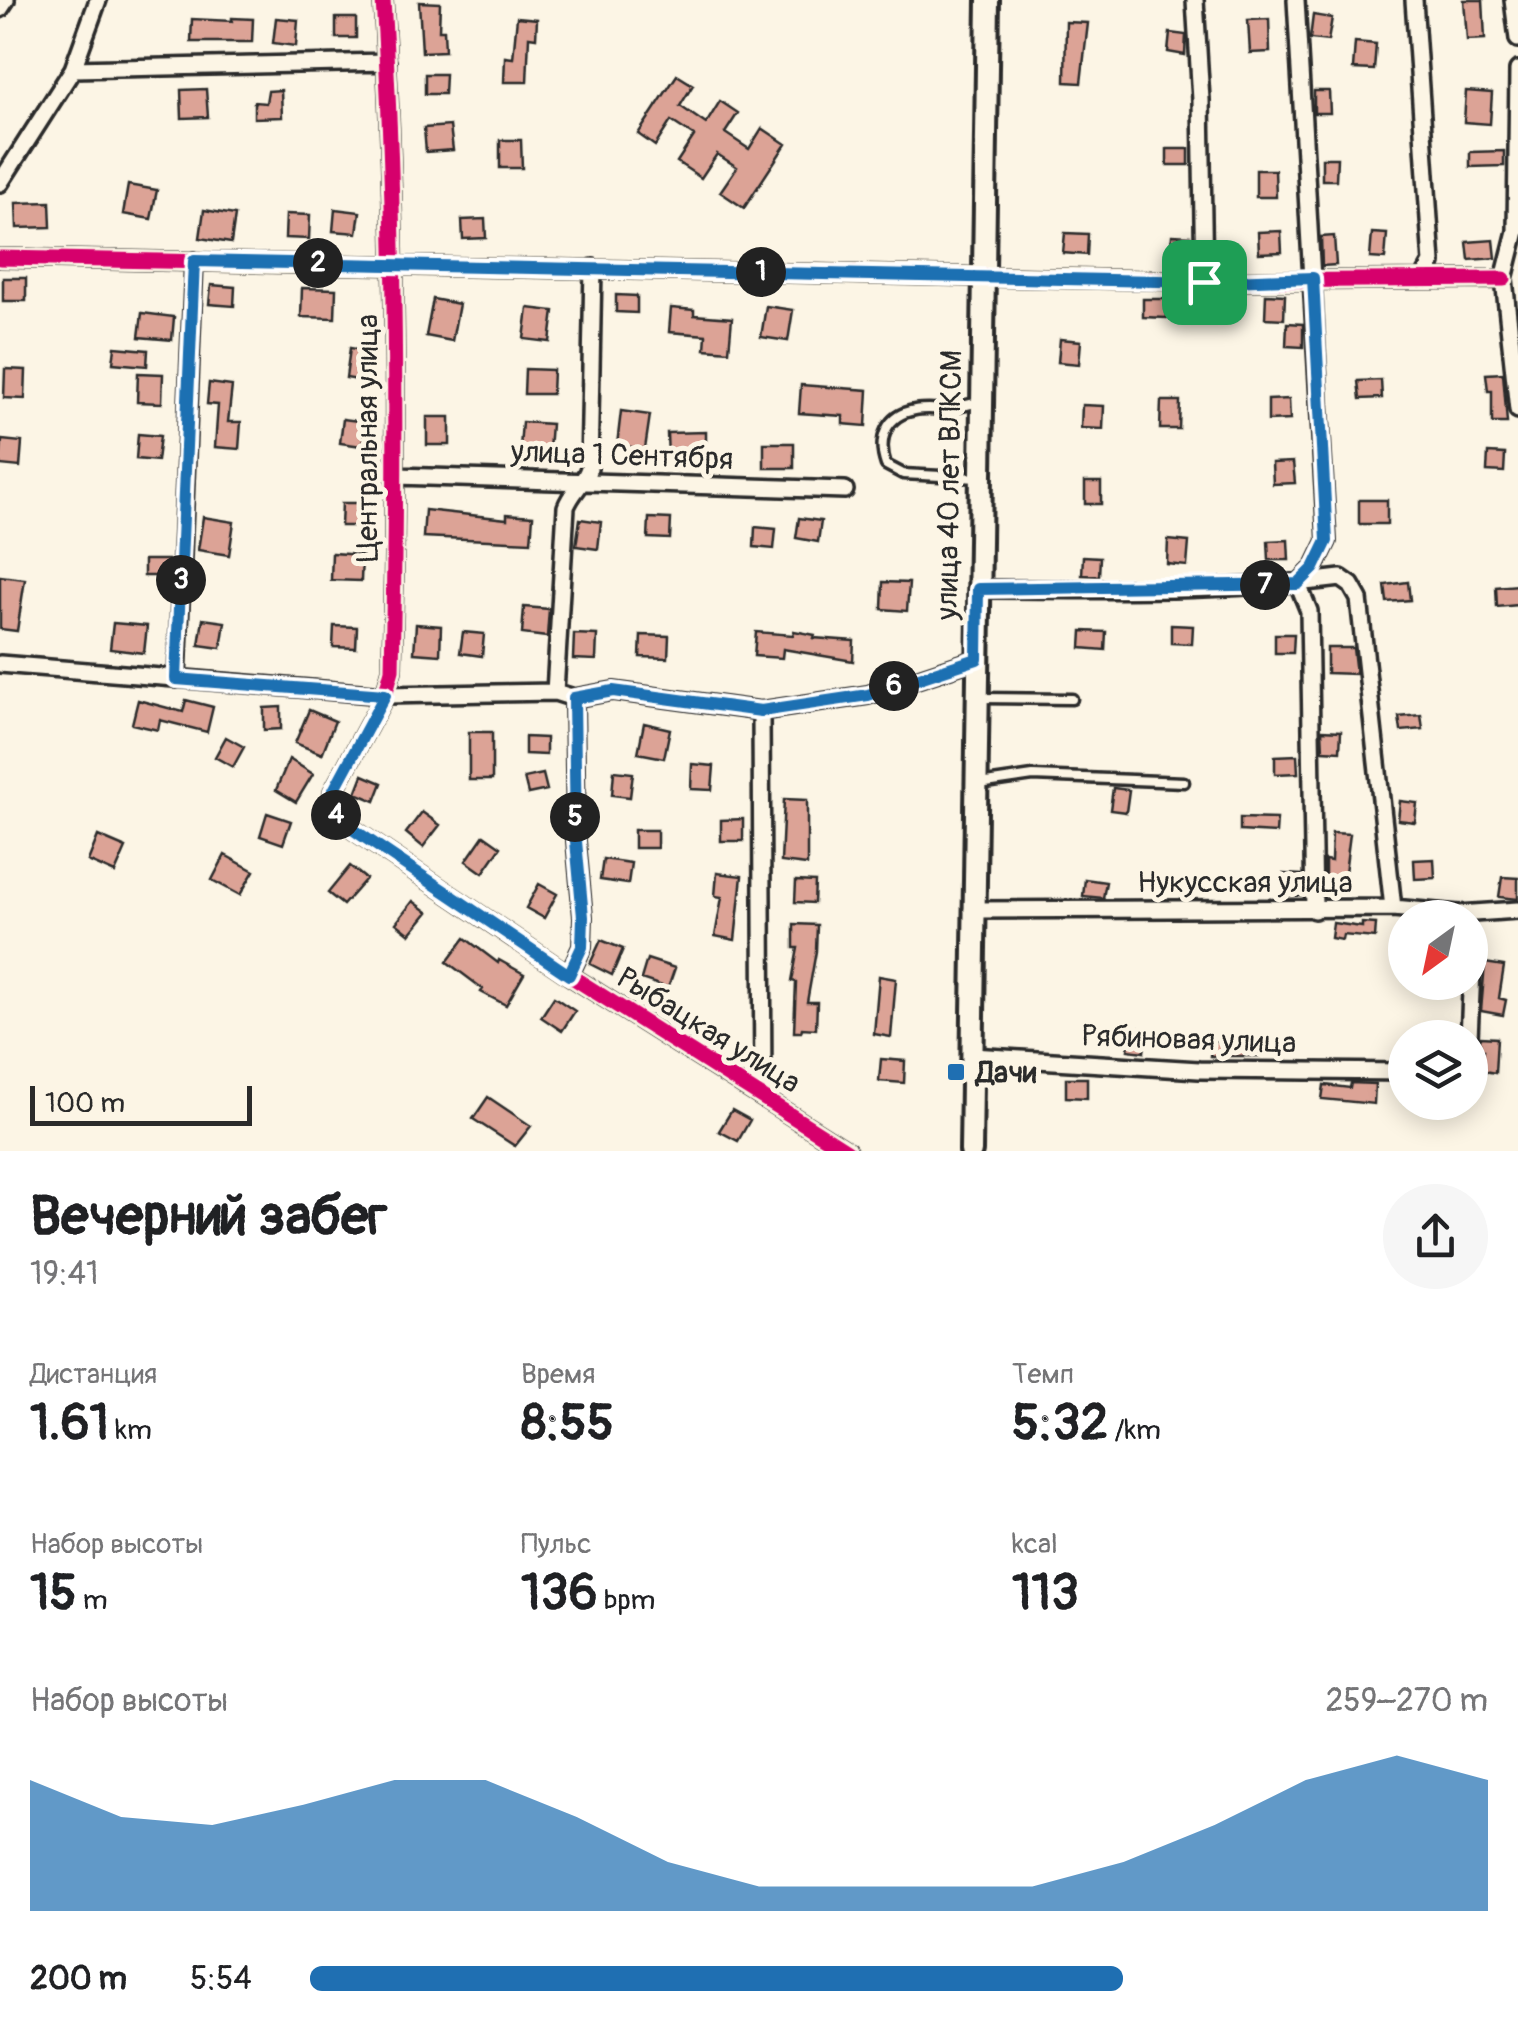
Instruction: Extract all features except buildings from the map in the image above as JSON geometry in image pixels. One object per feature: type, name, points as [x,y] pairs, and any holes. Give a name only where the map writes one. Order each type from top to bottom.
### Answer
[{"type":"street","points":[[0,9],[6,0]]},
{"type":"street","points":[[0,182],[73,69],[98,0]]},
{"type":"street","name":"Центральная улица","points":[[342,822],[332,810],[333,792],[385,695],[392,670],[396,265],[383,0]]},
{"type":"street","name":"улица 40 лет ВЛКСМ","points":[[971,1151],[988,0]]},
{"type":"street","points":[[1194,0],[1201,100],[1204,282]]},
{"type":"street","points":[[1296,0],[1327,541],[1314,568],[1298,584]]},
{"type":"street","points":[[1414,0],[1432,262],[1423,279]]},
{"type":"street","points":[[1512,0],[1518,39]]},
{"type":"street","points":[[73,69],[387,62]]},
{"type":"street","points":[[1518,70],[1516,231],[1504,279],[1518,410]]},
{"type":"street","points":[[0,258],[1204,282],[1504,279]]},
{"type":"street","points":[[176,679],[194,261]]},
{"type":"street","points":[[555,692],[566,506],[571,491],[585,480],[589,468],[593,268]]},
{"type":"street","name":"улица 1 Сентября","points":[[396,476],[845,490]]},
{"type":"street","points":[[978,589],[1298,584],[1341,578],[1359,599],[1392,900]]},
{"type":"street","points":[[1298,584],[1308,611],[1314,910]]},
{"type":"street","points":[[0,664],[385,695],[555,692],[574,698],[613,691],[761,711],[868,695],[977,659]]},
{"type":"street","points":[[569,975],[582,947],[583,917],[576,841],[574,698]]},
{"type":"street","points":[[761,711],[763,1095]]},
{"type":"street","name":"Рыбацкая улица","points":[[342,822],[569,975],[847,1151]]},
{"type":"street","name":"Нукусская улица","points":[[972,910],[1388,908]]},
{"type":"street","name":"Нукусская улица","points":[[1488,913],[1518,910]]},
{"type":"street","name":"Рябиновая улица","points":[[972,1056],[1199,1070],[1388,1072]]},
{"type":"lane","points":[[980,402],[898,415],[883,433],[880,449],[886,465],[903,474],[980,478]]},
{"type":"lane","points":[[976,698],[1072,700]]},
{"type":"lane","points":[[974,785],[1033,776],[1184,782]]},
{"type":"cycle path","points":[[383,0],[395,335],[392,670],[385,695],[333,792],[332,810],[342,822],[569,975],[847,1151]]},
{"type":"cycle path","points":[[0,258],[1204,281],[1504,279]]},
{"type":"place","name":"Дачи","points":[[956,1072]]},
{"type":"route","points":[[194,261],[1204,282],[1313,278],[1327,541],[1314,568],[1298,584],[978,589],[977,659],[868,695],[826,704],[761,711],[613,691],[574,698],[576,841],[583,917],[582,947],[569,975],[342,822],[332,810],[333,792],[385,695],[176,679],[194,261]]}]
